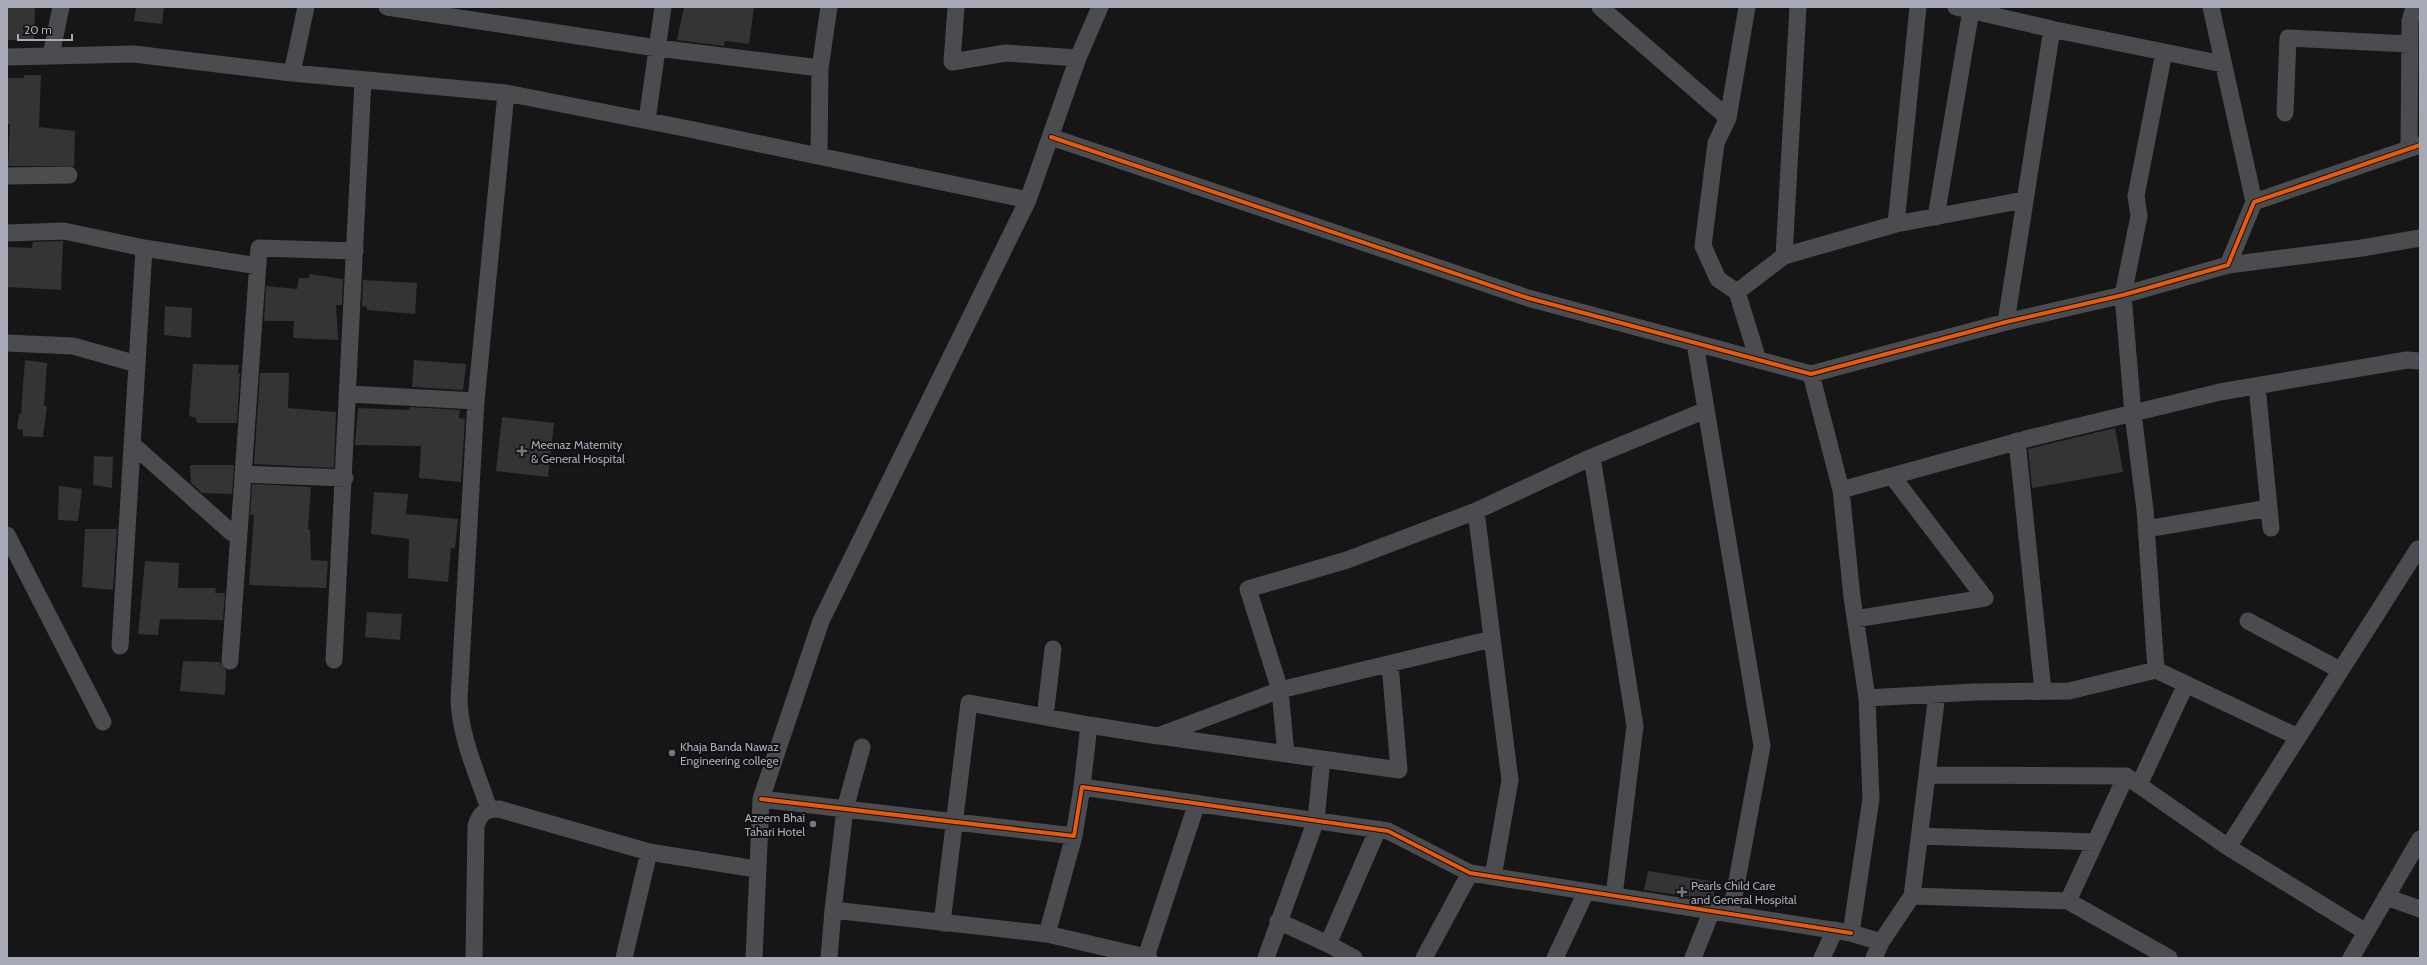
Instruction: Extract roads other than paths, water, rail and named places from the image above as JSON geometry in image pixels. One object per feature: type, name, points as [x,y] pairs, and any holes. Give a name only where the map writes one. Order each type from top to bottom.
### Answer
[{"type":"street","points":[[51,55],[61,7]]},
{"type":"street","points":[[292,73],[306,7]]},
{"type":"street","points":[[387,7],[657,48],[820,68]]},
{"type":"street","points":[[647,120],[663,7]]},
{"type":"street","points":[[819,156],[820,68],[829,7]]},
{"type":"street","points":[[956,7],[952,62],[1006,53],[1078,58]]},
{"type":"street","points":[[754,958],[756,868],[761,799],[821,622],[1028,200],[1078,58],[1100,7]]},
{"type":"street","points":[[1600,7],[1728,118]]},
{"type":"street","points":[[1746,7],[1728,118],[1716,143],[1703,246],[1718,279],[1736,292],[1758,360]]},
{"type":"street","points":[[1784,256],[1798,7]]},
{"type":"street","points":[[1896,224],[1918,7]]},
{"type":"street","points":[[2211,7],[2254,202],[2228,265]]},
{"type":"street","points":[[2254,202],[2415,146],[2409,44],[2410,21],[2414,7]]},
{"type":"street","points":[[1936,217],[1963,9],[2046,28],[2223,64]]},
{"type":"street","points":[[2006,322],[2052,29],[2046,28]]},
{"type":"street","points":[[2285,113],[2288,38],[2409,44]]},
{"type":"street","points":[[2156,670],[2146,529],[2133,414],[2123,295],[2139,216],[2136,196],[2164,52]]},
{"type":"street","points":[[7,57],[134,54],[292,73],[506,93],[647,120],[1028,200]]},
{"type":"street","points":[[334,660],[345,478],[363,80]]},
{"type":"street","points":[[489,809],[464,734],[460,717],[459,699],[476,401],[506,93]]},
{"type":"street","points":[[1051,138],[1528,298],[1811,374],[2006,322],[2123,295],[2228,265],[2362,248],[2420,238]]},
{"type":"street","points":[[7,176],[69,175]]},
{"type":"street","points":[[1736,292],[1784,256],[1896,224],[2024,200]]},
{"type":"street","points":[[7,233],[64,230],[144,248],[258,266]]},
{"type":"street","points":[[120,646],[144,248]]},
{"type":"street","points":[[230,661],[259,248],[355,251]]},
{"type":"street","points":[[7,343],[72,346],[137,364]]},
{"type":"street","points":[[1695,343],[1762,746],[1731,913]]},
{"type":"street","points":[[1841,490],[2017,441],[2257,386],[2407,360],[2420,361]]},
{"type":"street","points":[[1811,374],[1841,490],[1855,619],[1867,698],[1871,799],[1843,932],[1822,958]]},
{"type":"street","points":[[2257,386],[2271,528]]},
{"type":"street","points":[[349,394],[476,401]]},
{"type":"street","points":[[1286,754],[1280,690],[1248,589],[1346,560],[1476,511],[1592,457],[1706,410]]},
{"type":"street","points":[[2017,441],[2043,691]]},
{"type":"street","points":[[132,444],[232,533]]},
{"type":"street","points":[[1592,457],[1635,726],[1614,896]]},
{"type":"street","points":[[243,474],[345,478]]},
{"type":"street","points":[[1855,619],[1986,598],[1892,476]]},
{"type":"street","points":[[2146,529],[2269,508]]},
{"type":"street","points":[[1476,511],[1510,780],[1493,877]]},
{"type":"street","points":[[7,535],[103,722]]},
{"type":"street","points":[[2228,847],[2418,549],[2420,550]]},
{"type":"street","points":[[2248,621],[2340,670]]},
{"type":"street","points":[[1158,736],[1280,690],[1492,639]]},
{"type":"street","points":[[1045,717],[1053,649]]},
{"type":"street","points":[[942,923],[969,703],[1158,736],[1398,770],[1390,664]]},
{"type":"street","points":[[1867,698],[1937,694],[2069,691],[2156,670],[2298,737]]},
{"type":"street","points":[[2068,901],[2095,842],[2186,684]]},
{"type":"street","points":[[1874,958],[1881,942],[1912,896],[1937,694]]},
{"type":"street","points":[[1047,934],[1074,836],[1082,787],[1089,725]]},
{"type":"street","points":[[829,958],[845,808],[862,747]]},
{"type":"street","points":[[1266,958],[1278,921],[1316,820],[1322,759]]},
{"type":"street","points":[[1927,775],[2132,780],[2228,847],[2366,932]]},
{"type":"street","points":[[1082,787],[1388,830],[1470,873],[1586,892],[1731,913],[1843,932],[1881,942]]},
{"type":"street","points":[[761,799],[1074,836]]},
{"type":"street","points":[[833,910],[1047,934],[1147,958],[1197,803]]},
{"type":"street","points":[[474,958],[476,915],[476,826],[479,816],[489,809],[499,809],[649,852],[756,868]]},
{"type":"street","points":[[1328,944],[1378,829]]},
{"type":"street","points":[[1920,836],[2095,842]]},
{"type":"street","points":[[2351,958],[2420,839]]},
{"type":"street","points":[[624,958],[649,852]]},
{"type":"street","points":[[1424,958],[1470,873]]},
{"type":"street","points":[[1555,958],[1586,892]]},
{"type":"street","points":[[1912,896],[2068,901],[2169,958]]},
{"type":"street","points":[[2386,898],[2420,909]]},
{"type":"street","points":[[1693,958],[1712,910]]},
{"type":"street","points":[[1278,921],[1328,944],[1354,958]]},
{"type":"place","name":"Meenaz Maternity & General Hospital","points":[[522,451]]},
{"type":"place","name":"Khaja Banda Nawaz Engineering college","points":[[672,753]]},
{"type":"place","name":"Azeem Bhai Tahari Hotel","points":[[813,824]]},
{"type":"place","name":"Pearls Child Care and General Hospital","points":[[1682,892]]}]
